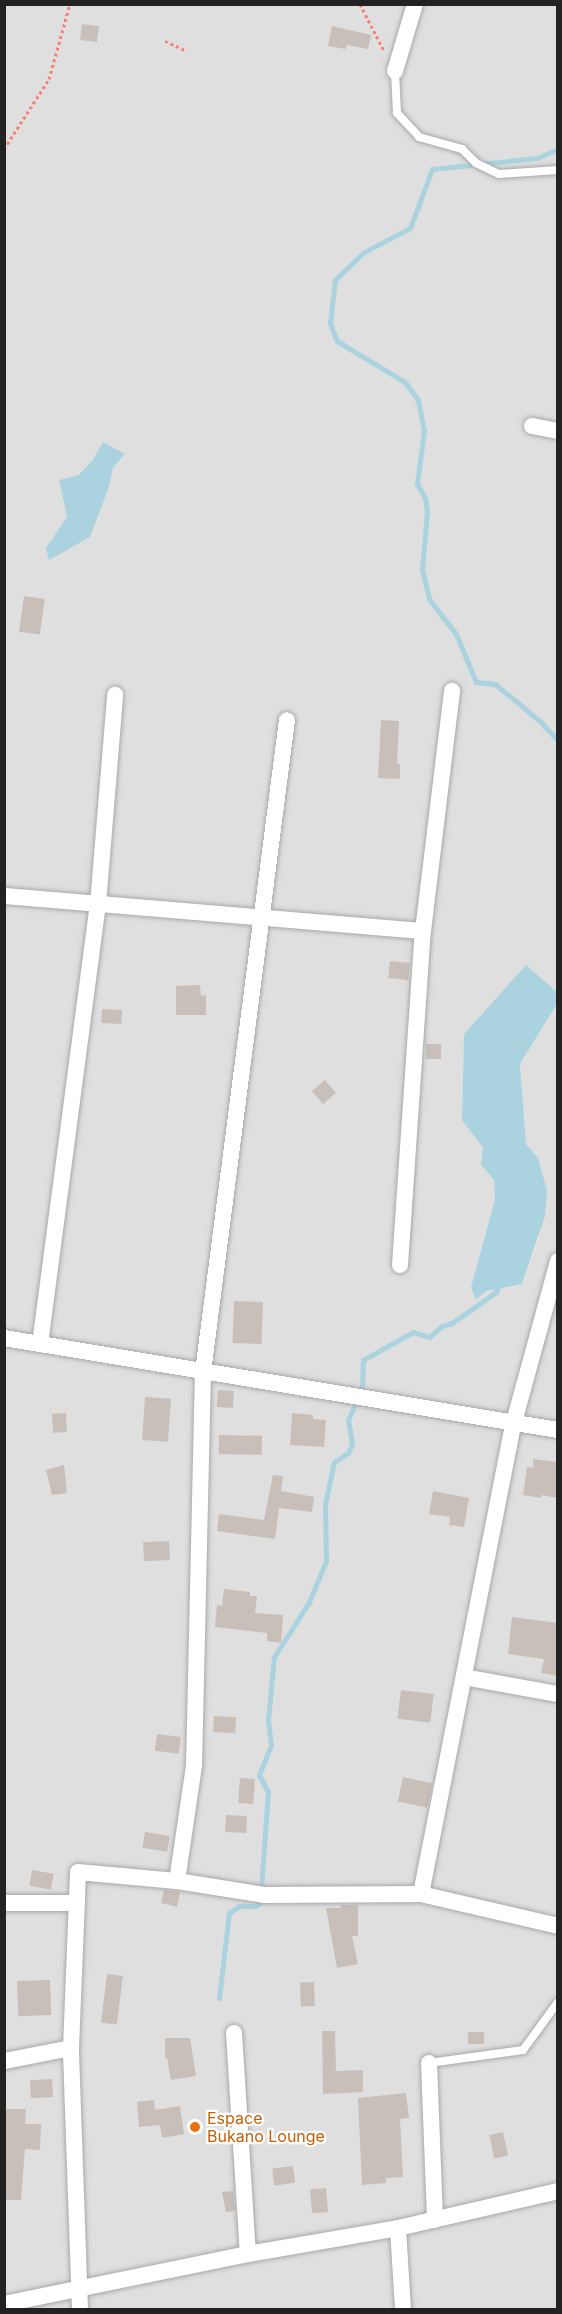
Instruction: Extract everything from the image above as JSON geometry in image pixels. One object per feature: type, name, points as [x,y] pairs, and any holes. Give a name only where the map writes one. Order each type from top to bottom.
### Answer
[{"type":"street","points":[[395,71],[415,4]]},
{"type":"street","points":[[532,426],[558,431]]},
{"type":"street","points":[[400,1265],[423,931],[452,691]]},
{"type":"street","points":[[40,1344],[98,904],[115,695]]},
{"type":"street","points":[[177,1881],[194,1766],[203,1372],[287,720]]},
{"type":"street","points":[[4,896],[423,931]]},
{"type":"street","points":[[421,1894],[514,1422],[558,1262]]},
{"type":"street","points":[[4,1338],[558,1430]]},
{"type":"street","points":[[464,1677],[558,1694]]},
{"type":"street","points":[[80,2310],[71,2048],[78,1872],[177,1881],[260,1895],[421,1894],[558,1926]]},
{"type":"street","points":[[4,1903],[76,1903]]},
{"type":"street","points":[[234,2033],[248,2254]]},
{"type":"street","points":[[4,2061],[71,2048]]},
{"type":"street","points":[[429,2063],[435,2220]]},
{"type":"street","points":[[4,2304],[248,2254],[398,2228],[558,2190]]},
{"type":"street","points":[[398,2228],[403,2310]]},
{"type":"lane","points":[[395,71],[397,113],[419,137],[462,148],[476,163],[499,174],[558,170]]},
{"type":"lane","points":[[429,2063],[524,2050],[558,2002]]},
{"type":"path","points":[[4,149],[49,79],[70,4]]},
{"type":"path","points":[[360,4],[395,71]]},
{"type":"path","points":[[165,41],[187,51]]},
{"type":"shaded area","points":[[5,5],[557,5],[557,992],[526,965],[464,1034],[462,1119],[483,1148],[481,1165],[494,1180],[495,1199],[471,1287],[476,1300],[486,1291],[522,1284],[539,1236],[547,1190],[538,1158],[526,1144],[520,1064],[557,1004],[557,2309],[5,2310]],"holes":[[[103,442],[125,455],[113,468],[109,487],[90,537],[46,548],[67,517],[59,480],[77,475],[92,461]]]},
{"type":"water","points":[[103,442],[125,454],[113,468],[109,487],[90,537],[49,560],[46,548],[67,517],[59,480],[78,475],[92,461]]},
{"type":"water","points":[[526,965],[557,992],[557,1004],[520,1064],[526,1144],[538,1158],[547,1190],[545,1216],[522,1284],[486,1291],[476,1300],[471,1287],[495,1199],[494,1180],[481,1165],[483,1148],[462,1120],[464,1034]]},
{"type":"building","points":[[82,24],[99,26],[97,42],[80,40]]},
{"type":"building","points":[[332,26],[371,35],[368,49],[346,45],[346,49],[328,46]]},
{"type":"building","points":[[24,596],[45,599],[40,635],[19,632]]},
{"type":"building","points":[[381,720],[399,721],[397,764],[400,764],[400,779],[378,778]]},
{"type":"building","points":[[390,961],[410,963],[408,980],[388,978]]},
{"type":"building","points":[[200,985],[201,996],[206,995],[206,1015],[176,1015],[176,986]]},
{"type":"building","points":[[102,1009],[122,1010],[121,1024],[101,1023]]},
{"type":"building","points":[[426,1044],[441,1044],[441,1059],[426,1059]]},
{"type":"building","points":[[325,1080],[336,1093],[323,1104],[312,1091]]},
{"type":"building","points":[[234,1301],[263,1302],[262,1344],[233,1343]]},
{"type":"building","points":[[218,1390],[234,1391],[233,1408],[217,1407]]},
{"type":"building","points":[[145,1397],[171,1399],[168,1442],[142,1440]]},
{"type":"building","points":[[66,1413],[67,1432],[53,1433],[52,1414]]},
{"type":"building","points":[[292,1413],[313,1415],[313,1419],[326,1420],[324,1447],[290,1445]]},
{"type":"building","points":[[219,1435],[262,1436],[262,1455],[219,1454]]},
{"type":"building","points":[[533,1459],[558,1462],[558,1498],[523,1495],[527,1467],[533,1468]]},
{"type":"building","points":[[64,1465],[67,1493],[52,1495],[46,1470]]},
{"type":"building","points":[[273,1475],[283,1476],[281,1491],[314,1497],[312,1512],[279,1508],[275,1539],[217,1531],[219,1514],[264,1520]]},
{"type":"building","points":[[433,1491],[469,1498],[464,1527],[449,1525],[450,1517],[429,1514]]},
{"type":"building","points":[[169,1541],[170,1560],[144,1561],[143,1542]]},
{"type":"building","points":[[224,1589],[250,1592],[250,1596],[257,1596],[255,1613],[283,1615],[281,1643],[267,1641],[267,1633],[215,1627],[217,1605],[222,1606]]},
{"type":"building","points":[[512,1617],[558,1623],[558,1676],[541,1673],[544,1659],[508,1654]]},
{"type":"building","points":[[401,1690],[434,1694],[430,1723],[397,1719]]},
{"type":"building","points":[[214,1716],[236,1717],[235,1733],[213,1732]]},
{"type":"building","points":[[157,1734],[181,1737],[179,1754],[155,1751]]},
{"type":"building","points":[[403,1777],[432,1783],[427,1808],[398,1801]]},
{"type":"building","points":[[240,1778],[255,1779],[253,1804],[238,1803]]},
{"type":"building","points":[[226,1815],[247,1816],[246,1833],[225,1832]]},
{"type":"building","points":[[145,1832],[170,1836],[167,1852],[142,1848]]},
{"type":"building","points":[[32,1870],[54,1874],[51,1890],[29,1886]]},
{"type":"building","points":[[164,1890],[180,1892],[177,1907],[161,1903]]},
{"type":"building","points":[[341,1905],[358,1905],[358,1936],[352,1936],[358,1964],[337,1968],[326,1908],[341,1908]]},
{"type":"building","points":[[107,1974],[123,1976],[117,2025],[101,2023]]},
{"type":"building","points":[[50,1980],[51,2015],[18,2016],[17,1981]]},
{"type":"building","points":[[300,1982],[314,1982],[315,2006],[301,2006]]},
{"type":"building","points":[[322,2031],[335,2031],[336,2071],[363,2070],[363,2092],[323,2094]]},
{"type":"building","points":[[468,2032],[484,2032],[484,2044],[468,2044]]},
{"type":"building","points":[[165,2038],[190,2038],[196,2076],[171,2080],[167,2058],[165,2058]]},
{"type":"building","points":[[52,2079],[53,2097],[31,2098],[30,2080]]},
{"type":"building","points":[[406,2093],[409,2118],[400,2119],[403,2177],[386,2178],[386,2183],[362,2185],[358,2098]]},
{"type":"building","points":[[154,2100],[155,2110],[180,2106],[184,2134],[162,2138],[160,2125],[139,2127],[137,2102]]},
{"type":"building","points":[[6,2109],[26,2109],[25,2124],[41,2124],[40,2150],[25,2149],[21,2200],[4,2200]]},
{"type":"building","points":[[503,2132],[508,2155],[494,2158],[489,2135]]},
{"type":"building","points":[[293,2166],[295,2183],[274,2185],[272,2169]]},
{"type":"building","points":[[326,2188],[328,2212],[312,2213],[310,2189]]},
{"type":"building","points":[[233,2191],[235,2211],[226,2212],[222,2192]]},
{"type":"waterway","points":[[558,149],[537,158],[432,169],[410,228],[364,252],[335,280],[330,323],[337,341],[405,382],[418,400],[424,430],[417,484],[425,498],[427,512],[422,570],[429,599],[456,634],[476,682],[495,684],[541,722],[558,741]]},
{"type":"waterway","points":[[219,1998],[229,1913],[239,1906],[256,1906],[260,1903],[268,1792],[259,1775],[271,1745],[268,1720],[274,1657],[309,1602],[326,1561],[325,1504],[334,1462],[348,1453],[352,1444],[348,1420],[362,1389],[363,1360],[413,1332],[429,1337],[442,1326],[452,1323],[496,1292],[500,1282]]},
{"type":"place","name":"Espace Bukano Lounge","points":[[195,2127]]}]
